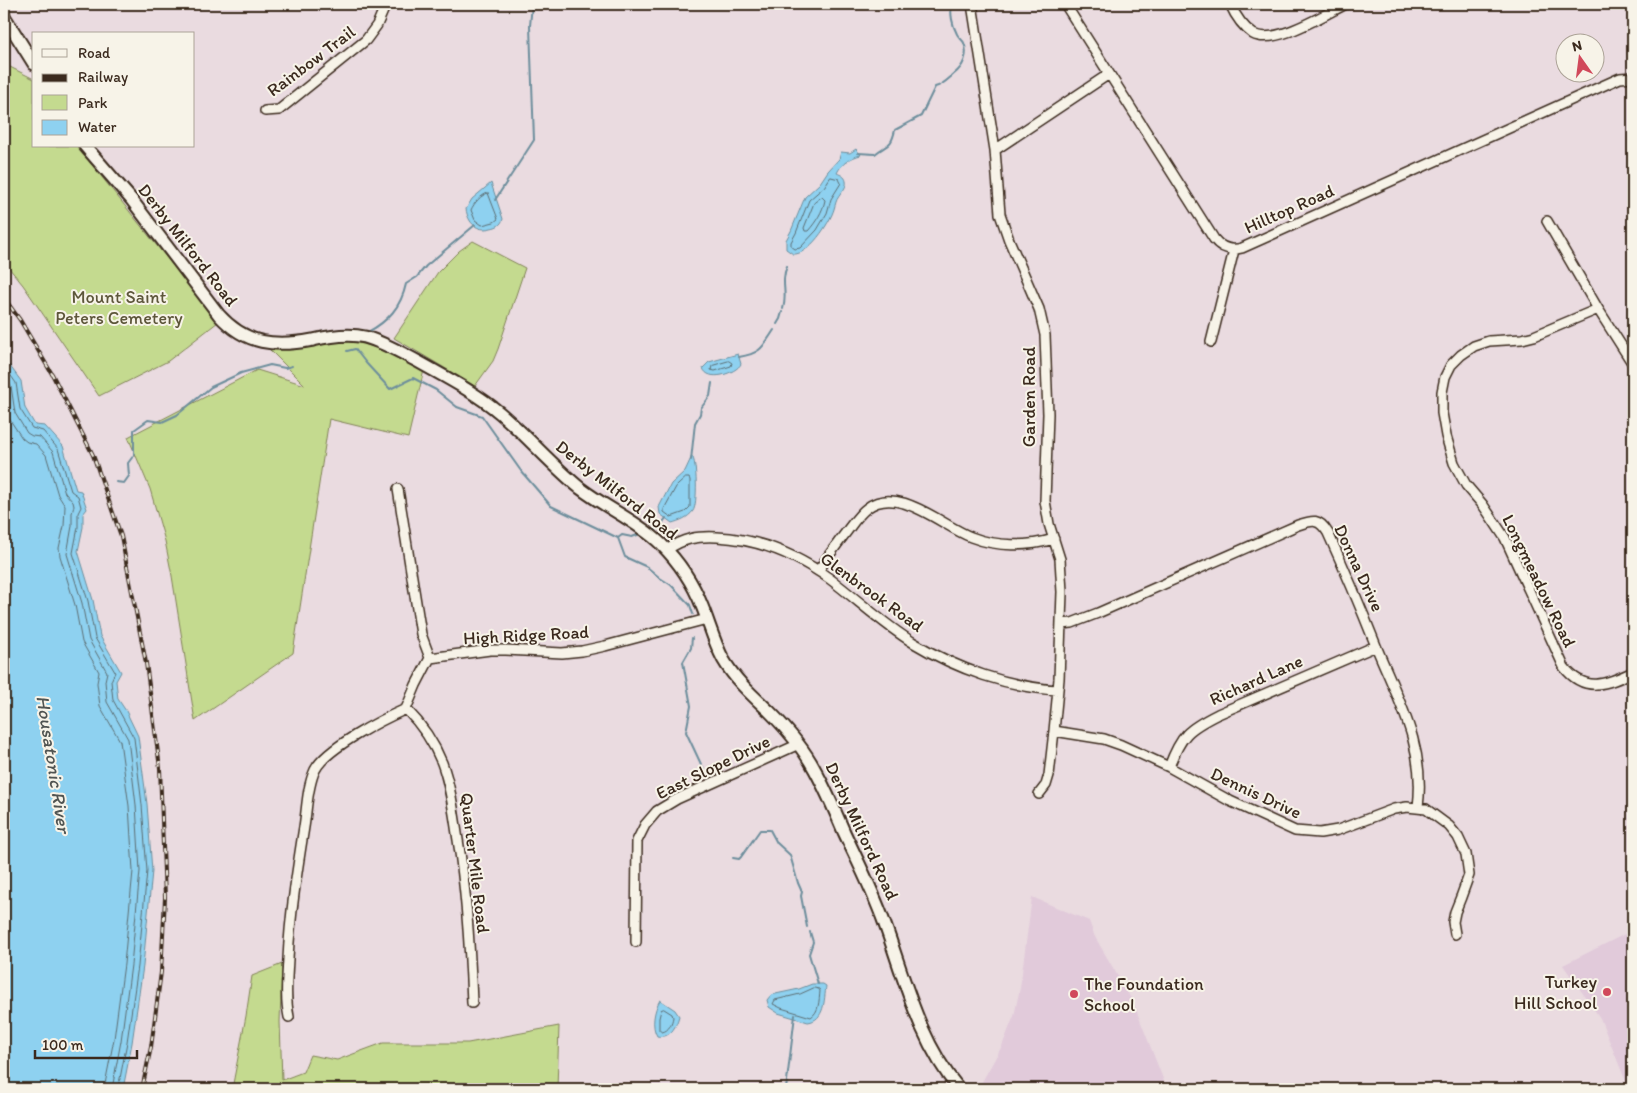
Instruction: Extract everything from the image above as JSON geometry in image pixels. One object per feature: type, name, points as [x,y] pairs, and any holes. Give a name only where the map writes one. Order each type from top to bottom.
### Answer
[{"type":"main road","points":[[4,16],[32,61]]},
{"type":"main road","name":"Derby Milford Road","points":[[87,148],[131,199],[218,315],[236,330],[250,338],[280,344],[350,335],[368,338],[389,346],[490,405],[570,480],[594,498],[641,527],[667,550],[694,588],[716,645],[732,672],[741,684],[799,744],[820,779],[870,886],[911,1002],[924,1033],[938,1061],[959,1089]]},
{"type":"street","name":"Rainbow Trail","points":[[265,111],[279,110],[366,40],[377,25],[386,4]]},
{"type":"street","name":"Garden Road","points":[[972,4],[995,150],[999,201],[1003,224],[1044,323],[1048,382],[1045,501],[1062,573],[1058,690],[1054,731],[1049,774],[1046,785],[1038,794]]},
{"type":"street","name":"Hilltop Road","points":[[1065,4],[1214,239],[1224,247],[1234,250],[1620,78],[1633,77]]},
{"type":"street","points":[[1230,4],[1242,23],[1254,34],[1272,37],[1284,34],[1346,4]]},
{"type":"street","points":[[995,150],[1109,74]]},
{"type":"street","points":[[1547,221],[1598,309],[1633,364]]},
{"type":"street","points":[[1212,342],[1234,250]]},
{"type":"street","name":"Longmeadow Road","points":[[1598,309],[1534,336],[1522,339],[1489,341],[1468,350],[1451,365],[1445,378],[1442,392],[1442,413],[1449,450],[1460,476],[1483,505],[1505,538],[1564,667],[1576,679],[1591,685],[1615,680],[1633,672]]},
{"type":"street","points":[[289,1017],[286,1001],[294,895],[310,785],[315,770],[337,748],[406,709],[430,658],[421,634],[398,490]]},
{"type":"street","points":[[818,571],[861,514],[873,504],[883,501],[892,500],[915,507],[954,530],[973,538],[1018,545],[1054,539]]},
{"type":"street","name":"Donna Drive","points":[[1061,624],[1072,623],[1098,613],[1298,525],[1314,521],[1321,523],[1328,533],[1402,703],[1419,771],[1420,790],[1418,807]]},
{"type":"street","name":"Glenbrook Road","points":[[667,550],[680,541],[692,537],[709,537],[741,540],[780,551],[818,571],[887,625],[937,656],[990,677],[1025,686],[1058,690]]},
{"type":"street","name":"High Ridge Road","points":[[430,658],[490,650],[562,653],[582,651],[707,619]]},
{"type":"street","name":"Richard Lane","points":[[1169,767],[1182,738],[1197,725],[1218,714],[1376,646]]},
{"type":"street","name":"Quarter Mile Road","points":[[406,709],[414,717],[442,763],[453,807],[463,872],[472,1003]]},
{"type":"street","name":"Dennis Drive","points":[[1054,731],[1104,739],[1169,767],[1230,801],[1295,831],[1320,833],[1338,830],[1394,809],[1418,807]]},
{"type":"street","name":"East Slope Drive","points":[[636,942],[637,842],[645,825],[657,811],[677,799],[799,744]]},
{"type":"street","points":[[1418,807],[1431,812],[1449,826],[1458,837],[1466,854],[1469,875],[1455,912],[1453,922],[1455,934]]},
{"type":"shaded area","name":"The Foundation School","points":[[1032,897],[1089,921],[1095,937],[1133,1002],[1167,1089],[978,1089],[1002,1046],[1014,1016],[1020,988]]},
{"type":"shaded area","name":"Turkey Hill School","points":[[1633,930],[1633,1089],[1629,1089],[1600,1018],[1563,965]]},
{"type":"green space","name":"Mount Saint Peters Cemetery","points":[[4,64],[32,78],[32,148],[79,148],[218,322],[168,361],[99,396],[23,285],[4,262]]},
{"type":"green space","points":[[473,241],[525,268],[493,361],[475,386],[394,338],[438,272],[459,251]]},
{"type":"green space","points":[[332,341],[357,343],[380,349],[424,370],[408,438],[329,419],[293,653],[195,721],[165,541],[150,489],[128,437],[257,370],[305,385],[269,349],[298,347]]},
{"type":"green space","points":[[282,964],[280,1022],[282,1080],[303,1072],[310,1055],[337,1060],[383,1043],[468,1043],[559,1026],[557,1089],[232,1089],[252,976]]},
{"type":"water","points":[[856,149],[861,155],[847,161],[837,173],[844,177],[846,184],[837,199],[828,222],[812,244],[805,250],[793,254],[786,249],[786,240],[805,197],[820,183],[839,159],[841,152],[850,153]]},
{"type":"water","points":[[491,183],[503,219],[497,226],[481,229],[471,222],[466,209],[472,199]]},
{"type":"water","points":[[738,354],[741,364],[734,371],[716,376],[706,373],[703,368],[709,362]]},
{"type":"water","name":"Housatonic River","points":[[4,358],[21,381],[25,408],[35,425],[45,426],[63,446],[76,490],[81,491],[87,509],[83,514],[83,527],[78,551],[93,600],[100,636],[121,672],[116,681],[118,699],[138,736],[147,804],[152,871],[143,966],[132,1043],[123,1089],[4,1089]]},
{"type":"water","points":[[692,456],[696,474],[695,507],[689,516],[672,523],[660,514],[659,507],[671,484],[685,471]]},
{"type":"water","points":[[812,984],[823,984],[826,986],[823,1009],[818,1018],[808,1022],[778,1013],[769,1007],[767,1000],[771,995]]},
{"type":"water","points":[[660,1000],[675,1010],[679,1016],[672,1031],[666,1036],[657,1036],[655,1032],[655,1013]]},
{"type":"waterway","points":[[495,200],[534,140],[530,26],[532,4]]},
{"type":"waterway","points":[[858,153],[875,154],[888,145],[892,140],[895,130],[921,116],[935,87],[945,82],[962,64],[966,52],[963,42],[954,27],[951,15],[952,4]]},
{"type":"waterway","points":[[368,332],[382,323],[393,312],[401,300],[406,284],[417,277],[426,266],[475,225]]},
{"type":"waterway","points":[[783,309],[785,297],[784,278],[787,266]]},
{"type":"waterway","points":[[777,324],[782,312]]},
{"type":"waterway","points":[[739,357],[752,354],[760,349],[774,330]]},
{"type":"waterway","points":[[347,351],[355,349],[390,389],[413,378],[436,390],[457,407],[482,416],[521,471],[551,506],[618,538],[622,535],[632,537],[640,534]]},
{"type":"waterway","points":[[116,482],[124,483],[129,476],[128,463],[134,455],[134,430],[148,420],[162,422],[177,415],[211,387],[241,373],[270,365],[285,368],[292,366]]},
{"type":"waterway","points":[[691,460],[695,423],[701,408],[710,396],[712,383]]},
{"type":"waterway","points":[[655,530],[666,518]]},
{"type":"waterway","points":[[618,538],[625,557],[647,567],[671,585],[690,605],[693,614]]},
{"type":"waterway","points":[[692,638],[691,648],[683,662],[691,706],[686,732],[707,777]]},
{"type":"waterway","points":[[733,858],[739,859],[741,857],[760,830],[770,830],[777,843],[790,855],[802,892],[801,896],[807,927]]},
{"type":"waterway","points":[[810,932],[813,942],[809,954],[818,984]]},
{"type":"waterway","points":[[786,1089],[795,1015]]},
{"type":"railway","points":[[4,298],[20,320],[52,374],[93,455],[121,536],[146,663],[160,768],[165,898],[161,972],[151,1047],[142,1089]]},
{"type":"place","name":"Turkey Hill School","points":[[1607,992]]},
{"type":"place","name":"The Foundation School","points":[[1074,994]]}]
